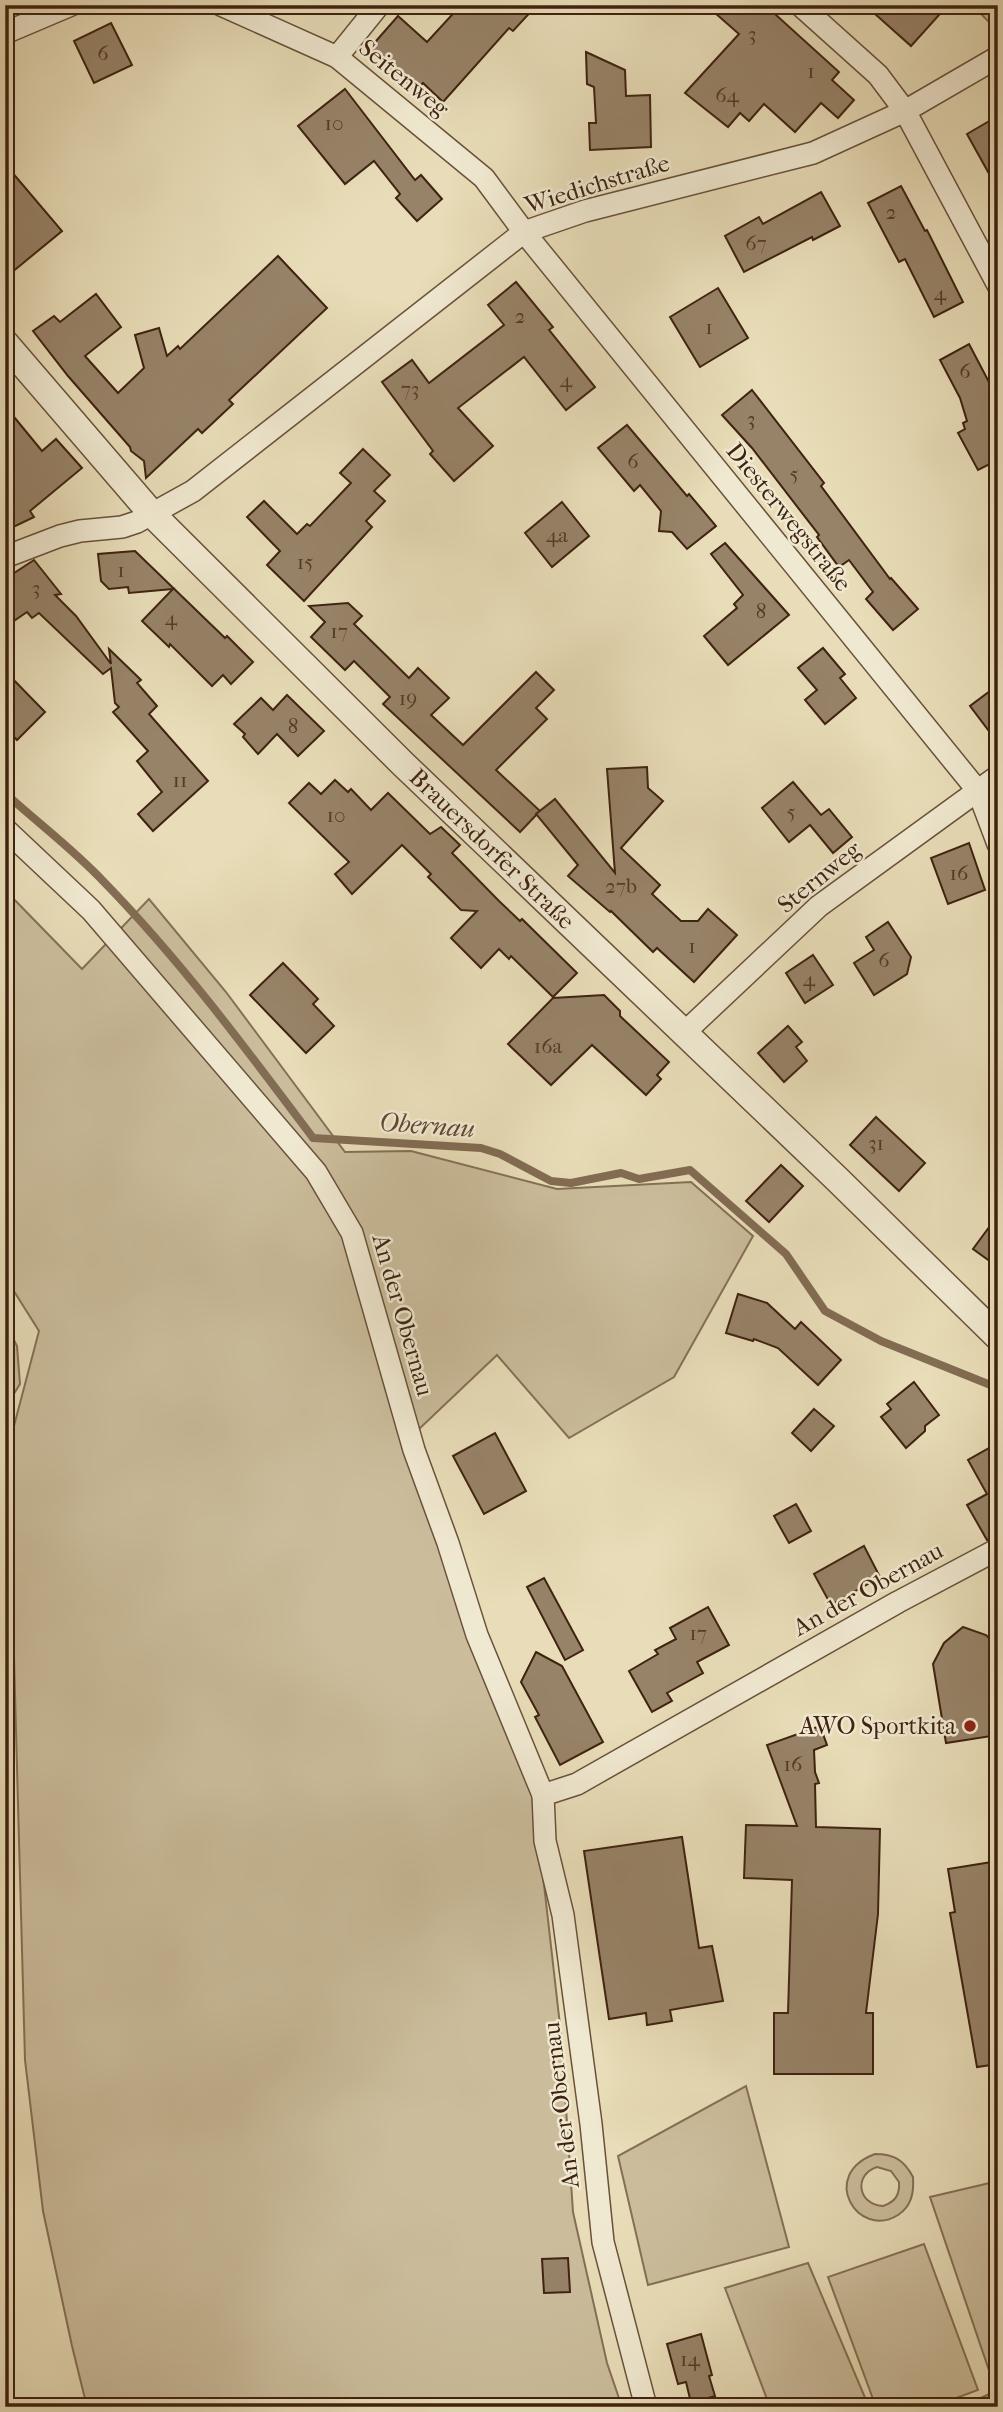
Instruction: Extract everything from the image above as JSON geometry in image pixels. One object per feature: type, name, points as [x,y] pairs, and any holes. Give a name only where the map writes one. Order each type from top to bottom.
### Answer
[{"type":"street","points":[[5,33],[71,5]]},
{"type":"street","name":"Seitenweg","points":[[221,5],[337,57],[484,178],[524,232]]},
{"type":"street","points":[[337,57],[379,5]]},
{"type":"street","points":[[800,5],[878,75],[905,111],[998,285]]},
{"type":"street","name":"Wiedichstraße","points":[[152,514],[193,491],[321,388],[524,232],[585,211],[813,153],[905,111],[998,57]]},
{"type":"street","name":"Diesterwegstraße","points":[[524,232],[978,791],[998,844]]},
{"type":"street","name":"Brauersdorfer Straße","points":[[5,343],[152,514],[402,763],[998,1337]]},
{"type":"street","points":[[5,557],[60,536],[122,527],[152,514]]},
{"type":"street","name":"Sternweg","points":[[684,1033],[820,906],[998,776]]},
{"type":"street","name":"An der Obernau","points":[[5,829],[100,920],[316,1172],[352,1233],[414,1450],[448,1543],[477,1635],[543,1795],[545,1841],[564,1915],[592,2124],[603,2242],[646,2407]]},
{"type":"street","name":"An der Obernau","points":[[543,1795],[577,1784],[887,1608],[998,1549]]},
{"type":"shaded area","points":[[972,5],[998,5],[998,28],[996,29]]},
{"type":"shaded area","points":[[5,890],[82,969],[149,899],[226,992],[345,1152],[411,1151],[557,1189],[691,1182],[753,1236],[674,1377],[569,1438],[497,1355],[418,1430],[533,1788],[561,2034],[573,2212],[607,2363],[622,2407],[87,2407],[43,2211],[25,2060],[14,1657],[5,1460],[39,1331],[5,1277]]},
{"type":"shaded area","points":[[5,1323],[17,1346],[20,1384],[5,1408]]},
{"type":"shaded area","points":[[746,2086],[789,2247],[648,2285],[618,2156]]},
{"type":"shaded area","points":[[875,2154],[882,2154],[898,2159],[906,2166],[913,2177],[913,2188],[909,2203],[903,2211],[883,2220],[870,2219],[858,2212],[850,2202],[847,2189],[849,2176],[858,2164]],"holes":[[[877,2167],[891,2171],[899,2182],[896,2197],[883,2206],[868,2201],[862,2189],[864,2176]]]},
{"type":"shaded area","points":[[998,2181],[998,2407],[961,2407],[996,2391],[930,2197]]},
{"type":"shaded area","points":[[924,2244],[978,2390],[932,2407],[876,2407],[828,2277]]},
{"type":"shaded area","points":[[808,2263],[869,2407],[770,2407],[725,2288]]},
{"type":"building","points":[[461,5],[537,5],[513,31],[509,28],[443,102],[423,83],[416,91],[369,49],[398,16],[427,42]]},
{"type":"building","points":[[706,5],[765,5],[839,72],[832,80],[854,100],[838,118],[821,103],[795,132],[764,104],[749,121],[740,113],[728,127],[685,93],[739,34]]},
{"type":"building","points":[[865,5],[948,5],[911,46]]},
{"type":"building","points":[[111,23],[132,65],[94,83],[74,41]]},
{"type":"building","points":[[586,52],[625,70],[626,96],[650,95],[651,147],[590,150],[589,123],[596,123],[594,87],[587,84]]},
{"type":"building","points":[[345,89],[415,180],[421,175],[442,199],[417,221],[396,198],[400,194],[374,161],[345,184],[298,126]]},
{"type":"building","points":[[998,116],[998,190],[967,134]]},
{"type":"building","points":[[5,164],[62,231],[5,278]]},
{"type":"building","points":[[901,186],[925,231],[927,230],[963,302],[934,317],[905,259],[899,262],[868,203]]},
{"type":"building","points":[[821,192],[840,226],[813,240],[812,237],[744,272],[725,236],[759,217],[763,224]]},
{"type":"building","points":[[278,256],[327,308],[229,400],[233,404],[202,433],[198,429],[146,478],[144,461],[131,451],[33,331],[54,316],[60,322],[96,294],[121,327],[85,356],[118,393],[144,368],[135,335],[159,328],[167,356],[178,346],[180,349]]},
{"type":"building","points":[[516,282],[553,327],[549,330],[595,387],[566,410],[524,357],[458,408],[493,446],[454,481],[430,454],[433,451],[382,382],[412,360],[429,383],[504,325],[488,305]]},
{"type":"building","points":[[718,288],[748,338],[700,367],[670,317]]},
{"type":"building","points":[[969,344],[990,384],[990,409],[998,405],[998,460],[978,470],[958,433],[965,429],[963,423],[967,421],[960,398],[940,360]]},
{"type":"building","points":[[752,390],[824,483],[821,486],[890,579],[918,609],[893,630],[866,599],[873,592],[849,560],[839,567],[817,537],[819,535],[752,448],[722,415]]},
{"type":"building","points":[[5,406],[42,451],[56,439],[82,468],[30,511],[34,517],[5,531]]},
{"type":"building","points":[[627,425],[716,526],[687,549],[672,532],[659,531],[661,511],[640,485],[634,491],[598,448]]},
{"type":"building","points":[[363,449],[390,475],[374,491],[385,501],[366,521],[372,527],[304,601],[267,565],[280,551],[247,517],[264,501],[297,534],[307,524],[310,526],[351,483],[340,473]]},
{"type":"building","points":[[562,502],[589,536],[552,567],[525,533]]},
{"type":"building","points":[[725,543],[789,615],[728,665],[704,636],[737,608],[734,604],[743,595],[711,554]]},
{"type":"building","points":[[135,551],[253,662],[231,684],[223,675],[212,686],[170,644],[169,647],[142,621],[173,589],[129,593],[128,587],[109,589],[101,581],[98,554]]},
{"type":"building","points":[[34,560],[61,594],[55,595],[76,616],[111,664],[109,649],[141,680],[137,683],[157,706],[149,714],[208,781],[153,831],[138,814],[162,792],[137,761],[148,751],[113,712],[119,707],[115,703],[111,668],[103,674],[39,613],[32,618],[27,612],[5,627],[5,579]]},
{"type":"building","points":[[348,603],[362,616],[354,624],[409,678],[418,668],[449,698],[431,715],[463,745],[536,672],[554,690],[536,708],[547,719],[496,770],[540,811],[520,832],[383,704],[390,697],[354,661],[345,670],[311,637],[325,622],[309,606]]},
{"type":"building","points":[[823,648],[845,674],[840,678],[856,698],[825,724],[805,700],[817,690],[798,668]]},
{"type":"building","points":[[5,671],[45,712],[17,740],[5,728]]},
{"type":"building","points":[[998,685],[998,743],[970,706]]},
{"type":"building","points":[[287,695],[324,731],[298,756],[277,734],[258,754],[243,737],[245,734],[234,724],[261,698],[273,710]]},
{"type":"building","points":[[647,767],[648,788],[663,801],[621,848],[660,885],[652,894],[681,921],[698,921],[708,909],[737,935],[694,982],[657,948],[653,952],[611,911],[568,876],[578,865],[536,814],[555,799],[615,873],[607,769]]},
{"type":"building","points":[[335,780],[348,792],[351,789],[371,810],[388,793],[430,834],[441,827],[460,845],[452,853],[577,973],[553,997],[511,956],[509,959],[499,949],[481,968],[451,938],[477,911],[461,910],[428,877],[431,874],[402,845],[352,894],[335,874],[349,862],[289,803],[309,783],[321,794]]},
{"type":"building","points":[[793,782],[821,815],[829,809],[852,837],[833,853],[810,825],[789,842],[762,808]]},
{"type":"building","points":[[969,843],[985,890],[948,904],[931,858]]},
{"type":"building","points":[[888,922],[911,957],[907,974],[874,995],[854,963],[874,950],[866,937]]},
{"type":"building","points":[[813,955],[833,985],[805,1003],[786,973]]},
{"type":"building","points":[[283,963],[318,999],[313,1004],[334,1026],[306,1053],[250,995]]},
{"type":"building","points":[[604,995],[620,1011],[620,1016],[669,1062],[657,1075],[661,1079],[646,1095],[592,1045],[551,1085],[508,1044],[553,998]]},
{"type":"building","points":[[788,1026],[802,1042],[796,1047],[807,1061],[784,1082],[758,1053]]},
{"type":"building","points":[[876,1117],[925,1163],[899,1191],[850,1145]]},
{"type":"building","points":[[781,1165],[803,1186],[769,1222],[746,1201]]},
{"type":"building","points":[[998,1215],[998,1267],[973,1249]]},
{"type":"building","points":[[738,1294],[767,1303],[795,1329],[801,1322],[841,1360],[818,1385],[778,1348],[726,1333]]},
{"type":"building","points":[[914,1382],[939,1415],[925,1426],[925,1431],[906,1448],[881,1417],[891,1409],[887,1404]]},
{"type":"building","points":[[814,1409],[834,1426],[811,1451],[792,1433]]},
{"type":"building","points":[[495,1433],[526,1491],[484,1514],[453,1456]]},
{"type":"building","points":[[998,1443],[998,1536],[987,1540],[967,1505],[987,1494],[968,1460]]},
{"type":"building","points":[[796,1504],[811,1531],[789,1543],[774,1516]]},
{"type":"building","points":[[864,1546],[880,1577],[831,1605],[814,1574]]},
{"type":"building","points":[[544,1578],[583,1650],[565,1660],[527,1587]]},
{"type":"building","points":[[708,1607],[729,1645],[697,1662],[703,1673],[667,1693],[672,1701],[652,1712],[629,1671],[658,1654],[655,1650],[676,1639],[670,1628]]},
{"type":"building","points":[[963,1627],[986,1635],[998,1647],[998,1735],[946,1743],[933,1664],[944,1643]]},
{"type":"building","points":[[536,1652],[562,1666],[603,1742],[560,1765],[535,1717],[539,1715],[521,1682]]},
{"type":"building","points":[[820,1726],[827,1745],[814,1750],[815,1772],[819,1783],[815,1784],[816,1827],[880,1829],[878,1914],[866,2013],[873,2013],[873,2074],[774,2074],[774,2013],[788,2013],[792,1880],[744,1878],[746,1825],[797,1826],[767,1745]]},
{"type":"building","points":[[682,1837],[699,1948],[712,1946],[723,2001],[670,2010],[672,2021],[647,2025],[646,2013],[609,2019],[584,1851]]},
{"type":"building","points":[[998,1861],[998,2064],[977,2067],[950,1913],[955,1912],[948,1869]]},
{"type":"building","points":[[568,2258],[570,2292],[544,2293],[542,2259]]},
{"type":"building","points":[[701,2334],[715,2396],[691,2403],[686,2382],[678,2384],[667,2344]]},
{"type":"waterway","name":"Obernau","points":[[5,793],[81,859],[160,943],[213,1007],[313,1138],[481,1148],[500,1154],[551,1181],[571,1183],[621,1173],[639,1179],[690,1170],[786,1254],[825,1311],[881,1341],[998,1388]]},
{"type":"place","name":"AWO Sportkita","points":[[970,1726]]}]
